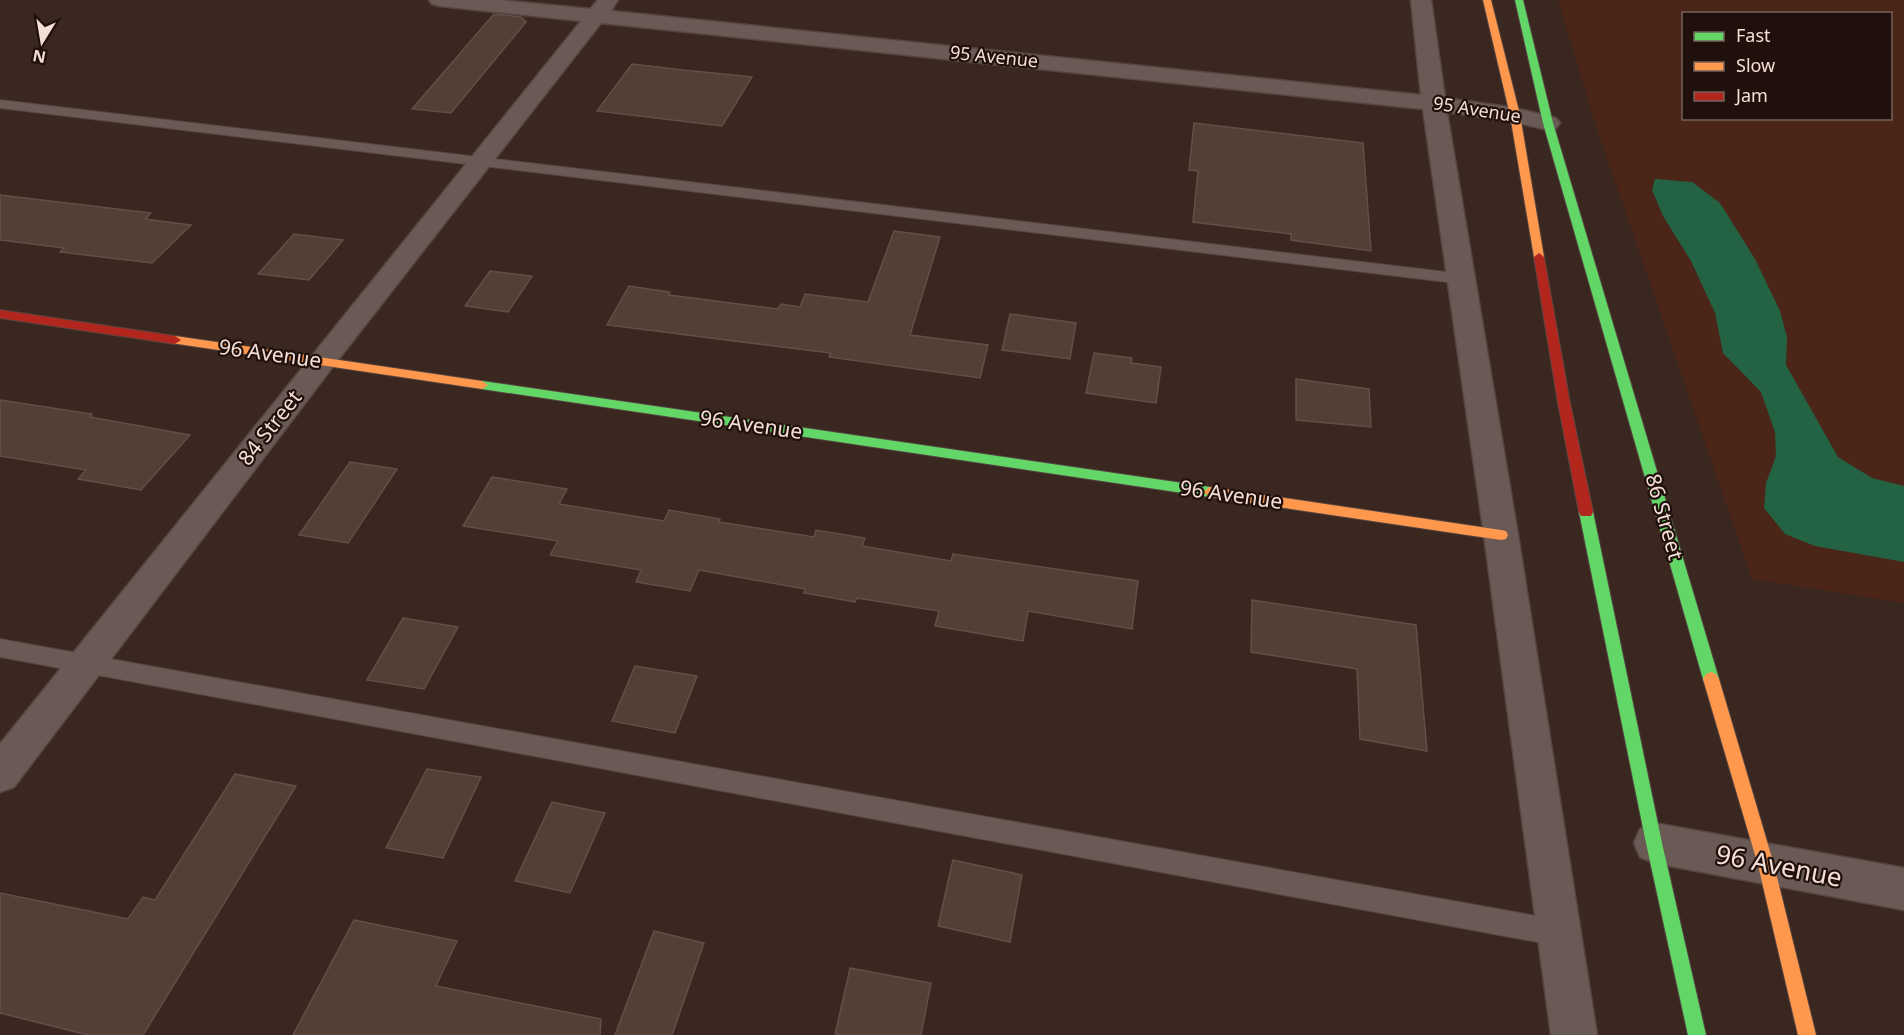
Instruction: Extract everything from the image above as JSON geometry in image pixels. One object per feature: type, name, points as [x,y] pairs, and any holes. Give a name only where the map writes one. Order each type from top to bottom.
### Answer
[{"type":"main road","points":[[1487,0],[1515,115],[1564,403],[1654,843],[1697,1035]]},
{"type":"main road","name":"86 Street","points":[[1519,0],[1548,123],[1766,865],[1807,1035]]},
{"type":"main road","name":"96 Avenue","points":[[0,314],[1501,535]]},
{"type":"street","name":"95 Avenue","points":[[439,0],[603,8],[1434,103],[1515,115],[1548,123]]},
{"type":"street","points":[[1421,0],[1434,103],[1463,279],[1574,1035]]},
{"type":"street","name":"84 Street","points":[[0,774],[321,362],[603,8]]},
{"type":"street","name":"96 Avenue","points":[[1654,843],[1904,889]]},
{"type":"lane","points":[[0,104],[1463,279]]},
{"type":"lane","points":[[0,648],[1559,933]]},
{"type":"shaded area","points":[[1558,0],[1904,0],[1904,603],[1752,579],[1597,129]]},
{"type":"green space","points":[[1655,179],[1692,182],[1720,203],[1755,259],[1780,311],[1787,337],[1786,365],[1838,457],[1872,478],[1904,486],[1904,562],[1815,546],[1785,534],[1764,508],[1766,483],[1776,456],[1775,432],[1761,392],[1723,353],[1715,313],[1691,261],[1663,216],[1652,190]]},
{"type":"building","points":[[494,14],[521,17],[526,22],[451,113],[412,109]]},
{"type":"building","points":[[632,64],[752,77],[722,126],[597,111]]},
{"type":"building","points":[[1194,123],[1363,143],[1371,251],[1291,240],[1291,234],[1193,222],[1198,171],[1189,170]]},
{"type":"building","points":[[0,195],[151,213],[145,219],[191,225],[152,263],[60,252],[64,248],[0,240]]},
{"type":"building","points":[[894,231],[940,237],[910,335],[988,345],[980,378],[829,357],[831,353],[607,325],[629,286],[670,292],[669,295],[778,309],[781,304],[800,307],[805,294],[868,302]]},
{"type":"building","points":[[294,234],[343,240],[309,280],[258,274]]},
{"type":"building","points":[[490,271],[532,276],[508,312],[465,306]]},
{"type":"building","points":[[1010,314],[1076,323],[1070,359],[1002,350]]},
{"type":"building","points":[[1094,353],[1132,358],[1131,363],[1161,367],[1156,403],[1086,393]]},
{"type":"building","points":[[1296,379],[1369,389],[1371,427],[1296,420]]},
{"type":"building","points":[[0,400],[92,414],[90,417],[190,435],[141,490],[78,479],[86,470],[0,456]]},
{"type":"building","points":[[350,462],[397,469],[348,543],[299,535]]},
{"type":"building","points":[[492,477],[567,489],[559,504],[664,521],[669,510],[720,519],[719,522],[814,537],[816,530],[865,538],[862,546],[951,561],[953,554],[1138,581],[1132,629],[1028,611],[1023,641],[935,626],[939,611],[857,598],[855,602],[804,593],[805,589],[699,570],[690,591],[636,582],[641,570],[550,555],[558,541],[463,526]]},
{"type":"building","points":[[1252,600],[1416,625],[1427,751],[1360,739],[1357,669],[1251,652]]},
{"type":"building","points":[[403,618],[458,627],[424,689],[367,680]]},
{"type":"building","points":[[635,666],[697,676],[675,733],[612,721]]},
{"type":"building","points":[[427,769],[481,777],[443,858],[386,848]]},
{"type":"building","points":[[235,774],[296,786],[143,1035],[88,1035],[0,1013],[0,893],[128,919],[143,897],[155,900]]},
{"type":"building","points":[[552,802],[605,813],[570,893],[515,881]]},
{"type":"building","points":[[953,860],[1022,875],[1010,942],[938,926]]},
{"type":"building","points":[[354,920],[457,941],[436,986],[601,1019],[600,1035],[293,1035]]},
{"type":"building","points":[[654,931],[704,943],[672,1035],[615,1035]]},
{"type":"building","points":[[850,968],[931,983],[921,1035],[835,1035]]},
{"type":"traffic: fast","points":[[1519,0],[1548,123],[1711,679]]},
{"type":"traffic: fast","points":[[482,385],[1210,492]]},
{"type":"traffic: fast","points":[[1586,512],[1654,843],[1697,1035]]},
{"type":"traffic: slow","points":[[1487,0],[1515,115],[1539,257]]},
{"type":"traffic: slow","points":[[175,340],[482,385]]},
{"type":"traffic: slow","points":[[1210,492],[1501,535]]},
{"type":"traffic: slow","points":[[1711,679],[1766,865],[1807,1035]]},
{"type":"traffic: jam","points":[[1539,257],[1564,403],[1586,512]]},
{"type":"traffic: jam","points":[[0,314],[175,340]]}]
